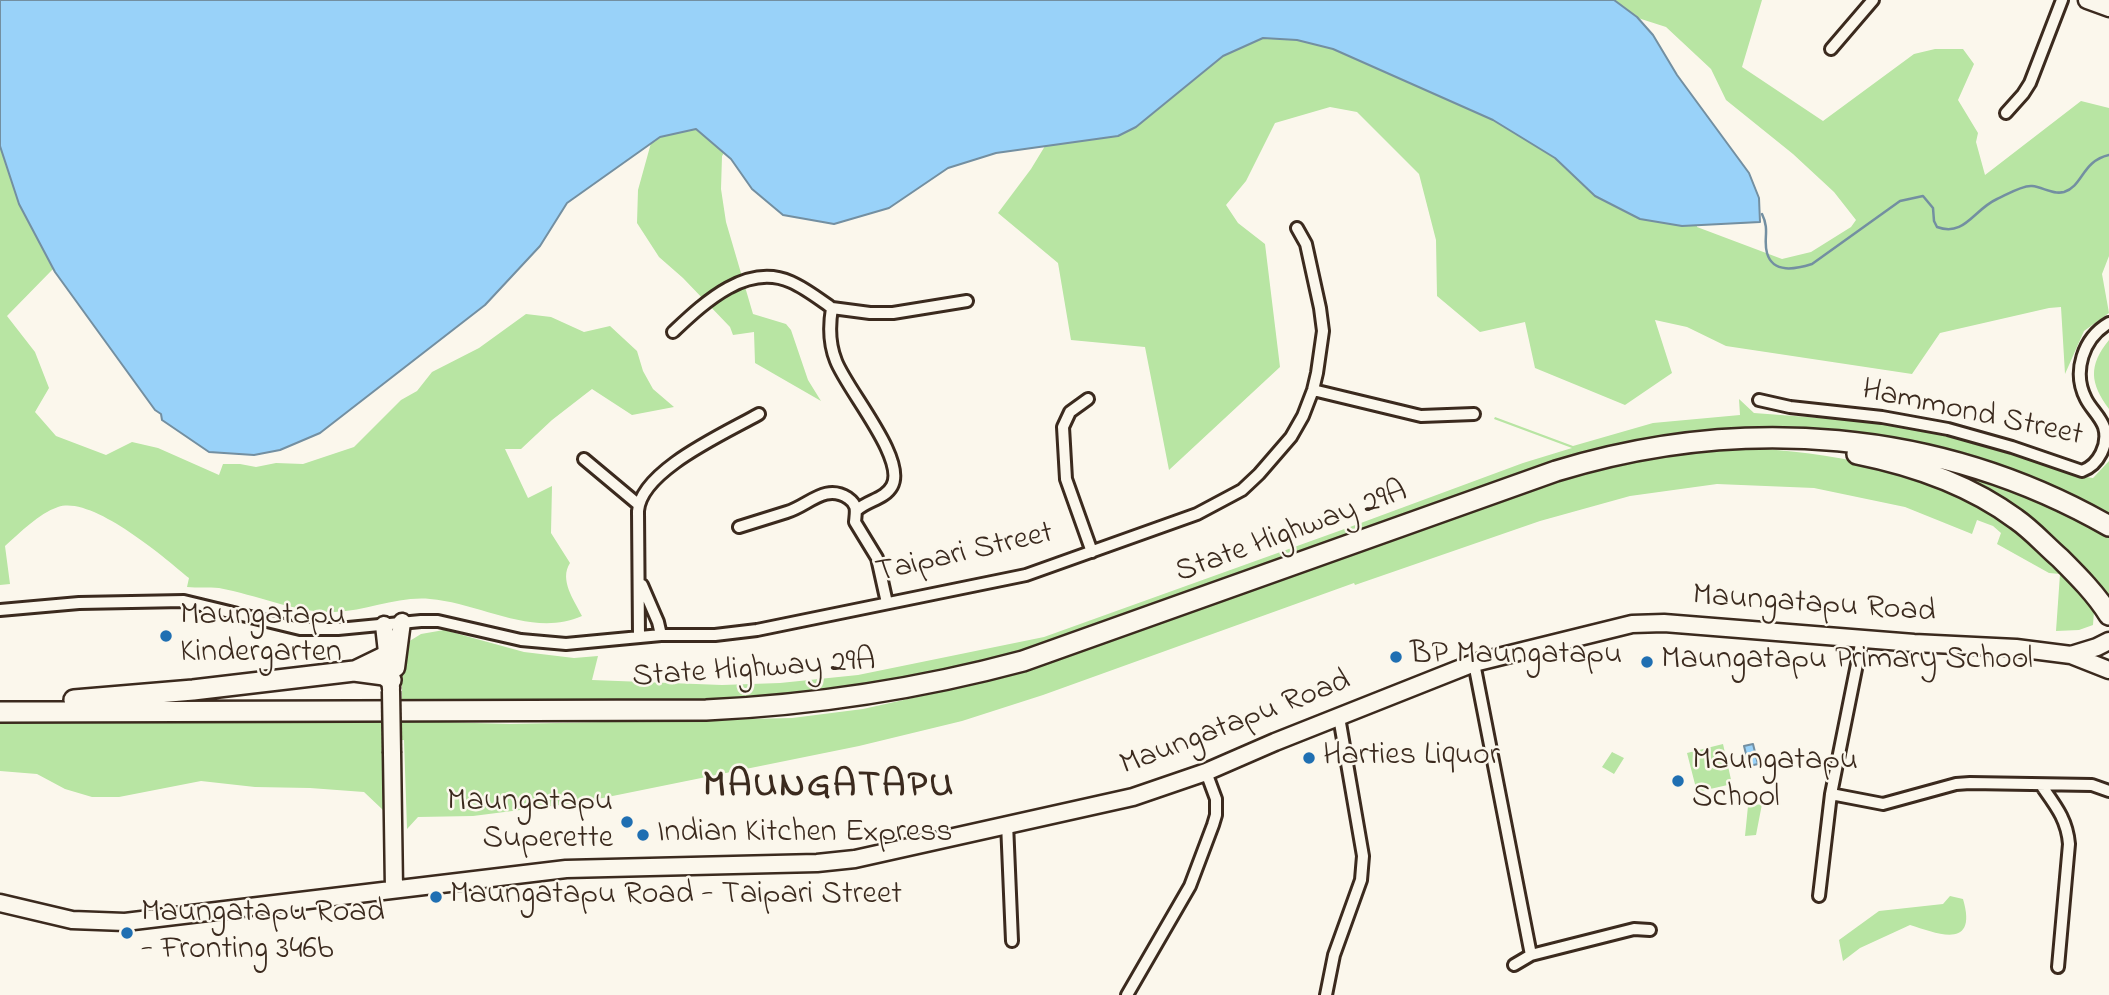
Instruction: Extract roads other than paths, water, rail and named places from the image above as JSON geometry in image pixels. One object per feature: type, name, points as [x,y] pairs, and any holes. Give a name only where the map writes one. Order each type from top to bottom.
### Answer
[{"type":"highway","name":"State Highway 29A","points":[[0,712],[706,710],[796,704],[887,692],[1023,662],[1583,463],[1646,448],[1686,442],[1821,438],[1940,456],[2037,489],[2109,526]]},
{"type":"highway","name":"State Highway 29A","points":[[1766,439],[1872,457],[1924,472],[1978,495],[2030,530],[2093,593],[2109,615]]},
{"type":"highway","points":[[354,671],[388,655]]},
{"type":"highway","points":[[0,705],[193,690],[354,671],[384,675],[391,685]]},
{"type":"street","points":[[1831,49],[1872,0]]},
{"type":"street","points":[[2006,113],[2030,83],[2062,0]]},
{"type":"street","points":[[2087,0],[2109,8]]},
{"type":"street","name":"Taipari Street","points":[[0,610],[79,603],[184,601],[300,629],[338,629],[421,621],[454,623],[539,643],[595,643],[661,635],[715,635],[757,629],[1026,575],[1197,514],[1242,490],[1291,437],[1313,390],[1323,331],[1310,257],[1297,228]]},
{"type":"street","points":[[673,332],[709,299],[752,278],[771,277],[792,282],[832,308],[870,313],[893,313],[968,301]]},
{"type":"street","points":[[832,308],[829,326],[835,360],[886,447],[896,474],[894,483],[885,495],[857,510]]},
{"type":"street","name":"Hammond Street","points":[[1759,401],[1882,417],[1948,429],[2082,471],[2098,460],[2104,450],[2106,437],[2101,421],[2082,391],[2081,361],[2090,340],[2109,323]]},
{"type":"street","points":[[1313,390],[1421,416],[1474,414]]},
{"type":"street","points":[[1088,399],[1070,412],[1063,427],[1066,479],[1092,552]]},
{"type":"street","points":[[639,637],[639,505],[645,490],[665,471],[705,442],[759,414]]},
{"type":"street","points":[[584,459],[639,505]]},
{"type":"street","points":[[739,527],[787,512],[825,493],[836,493],[852,500],[857,510],[855,522],[877,558],[887,603]]},
{"type":"street","points":[[640,579],[661,635]]},
{"type":"street","points":[[391,685],[395,676],[402,622]]},
{"type":"street","name":"Maungatapu Road","points":[[0,903],[72,920],[125,922],[566,869],[836,861],[1133,797],[1206,772],[1474,663],[1646,622],[2016,648],[2071,655],[2109,670]]},
{"type":"street","points":[[384,625],[391,685],[394,889]]},
{"type":"street","points":[[1819,896],[1831,794],[1862,639]]},
{"type":"street","name":"Maungatapu Road","points":[[2071,655],[2109,641]]},
{"type":"street","points":[[1474,663],[1531,955]]},
{"type":"street","points":[[1326,995],[1334,955],[1363,869],[1339,717]]},
{"type":"street","points":[[1127,995],[1190,886],[1213,825],[1216,799],[1206,772]]},
{"type":"street","points":[[1831,794],[1883,804],[1956,784],[2092,785],[2109,791]]},
{"type":"street","points":[[2041,785],[2063,815],[2068,830],[2058,967]]},
{"type":"street","points":[[1007,823],[1012,941]]},
{"type":"street","points":[[1514,965],[1531,955],[1634,929],[1650,930]]},
{"type":"water","points":[[0,0],[1614,0],[1637,17],[1653,35],[1677,75],[1749,173],[1759,198],[1760,222],[1682,226],[1640,219],[1595,196],[1555,158],[1493,120],[1333,49],[1297,40],[1263,38],[1223,56],[1136,127],[1118,136],[996,153],[948,168],[889,208],[834,224],[783,215],[752,189],[731,159],[696,129],[660,137],[567,203],[540,246],[485,305],[320,433],[280,450],[254,455],[209,452],[162,420],[161,414],[155,410],[55,272],[19,204],[0,146]]},
{"type":"water","points":[[1753,744],[1758,764],[1749,766],[1744,746]]},
{"type":"waterway","points":[[1762,214],[1770,260],[1780,267],[1799,267],[1812,264],[1900,201],[1923,196],[1933,208],[1937,227],[1955,228],[1989,204],[2024,187],[2064,192],[2075,185],[2093,162],[2109,155]]},
{"type":"place","name":"Maungatapu Kindergarten","points":[[166,636]]},
{"type":"place","name":"BP Maungatapu","points":[[1396,657]]},
{"type":"place","name":"Maungatapu Primary School","points":[[1647,662]]},
{"type":"place","name":"Harties Liquor","points":[[1309,758]]},
{"type":"place","name":"Maungatapu School","points":[[1678,781]]},
{"type":"place","name":"Maungatapu Superette","points":[[627,822]]},
{"type":"place","name":"Indian Kitchen Express","points":[[643,835]]},
{"type":"place","name":"Maungatapu Road - Taipari Street","points":[[436,897]]},
{"type":"place","name":"Maungatapu Road - Fronting 346b","points":[[127,933]]},
{"type":"district","name":"MAUNGATAPU","points":[[829,789]]}]
